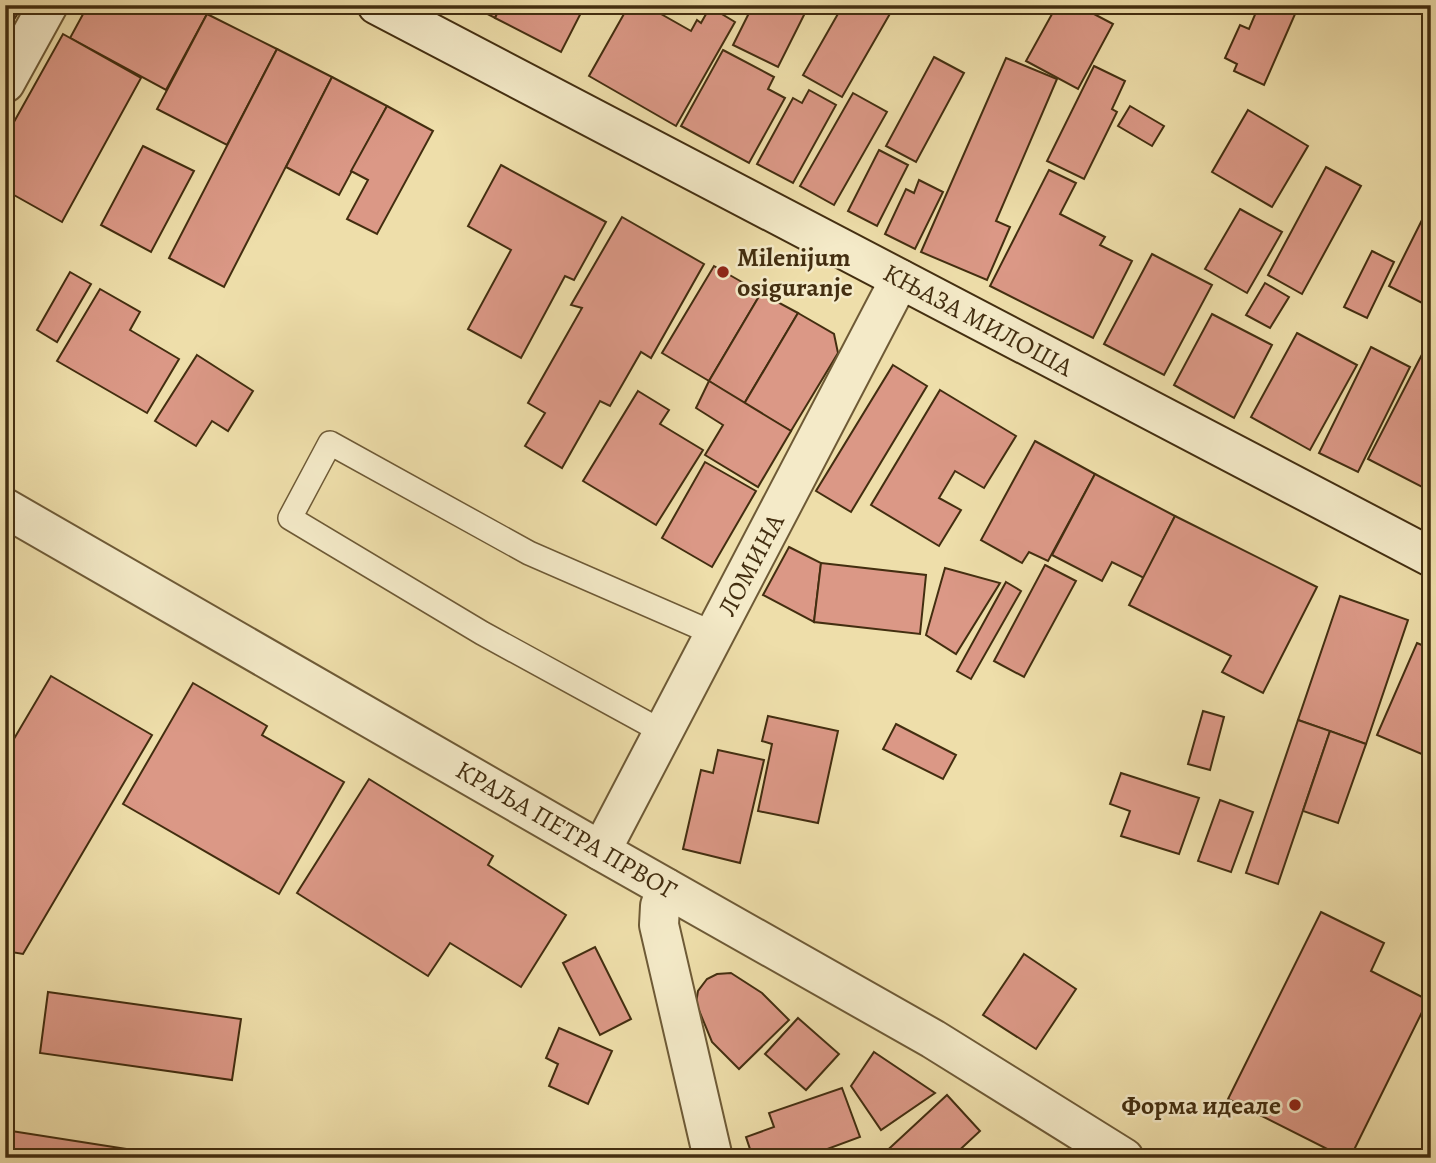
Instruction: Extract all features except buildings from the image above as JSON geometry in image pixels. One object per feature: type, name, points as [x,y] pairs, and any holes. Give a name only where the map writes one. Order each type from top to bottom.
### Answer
[{"type":"street","points":[[5,83],[48,5]]},
{"type":"street","name":"КЊАЗА МИЛОША","points":[[377,5],[1431,557]]},
{"type":"street","name":"ЛОМИНА","points":[[601,851],[900,279]]},
{"type":"street","name":"КРАЉА ПЕТРА ПРВОГ","points":[[5,508],[933,1039],[1124,1158]]},
{"type":"street","points":[[666,888],[660,905],[659,925],[713,1158]]},
{"type":"lane","points":[[663,732],[482,632],[290,518],[330,443],[529,553],[715,634]]},
{"type":"place","name":"Milenijum osiguranje","points":[[723,272]]},
{"type":"place","name":"Форма идеале","points":[[1295,1105]]}]
